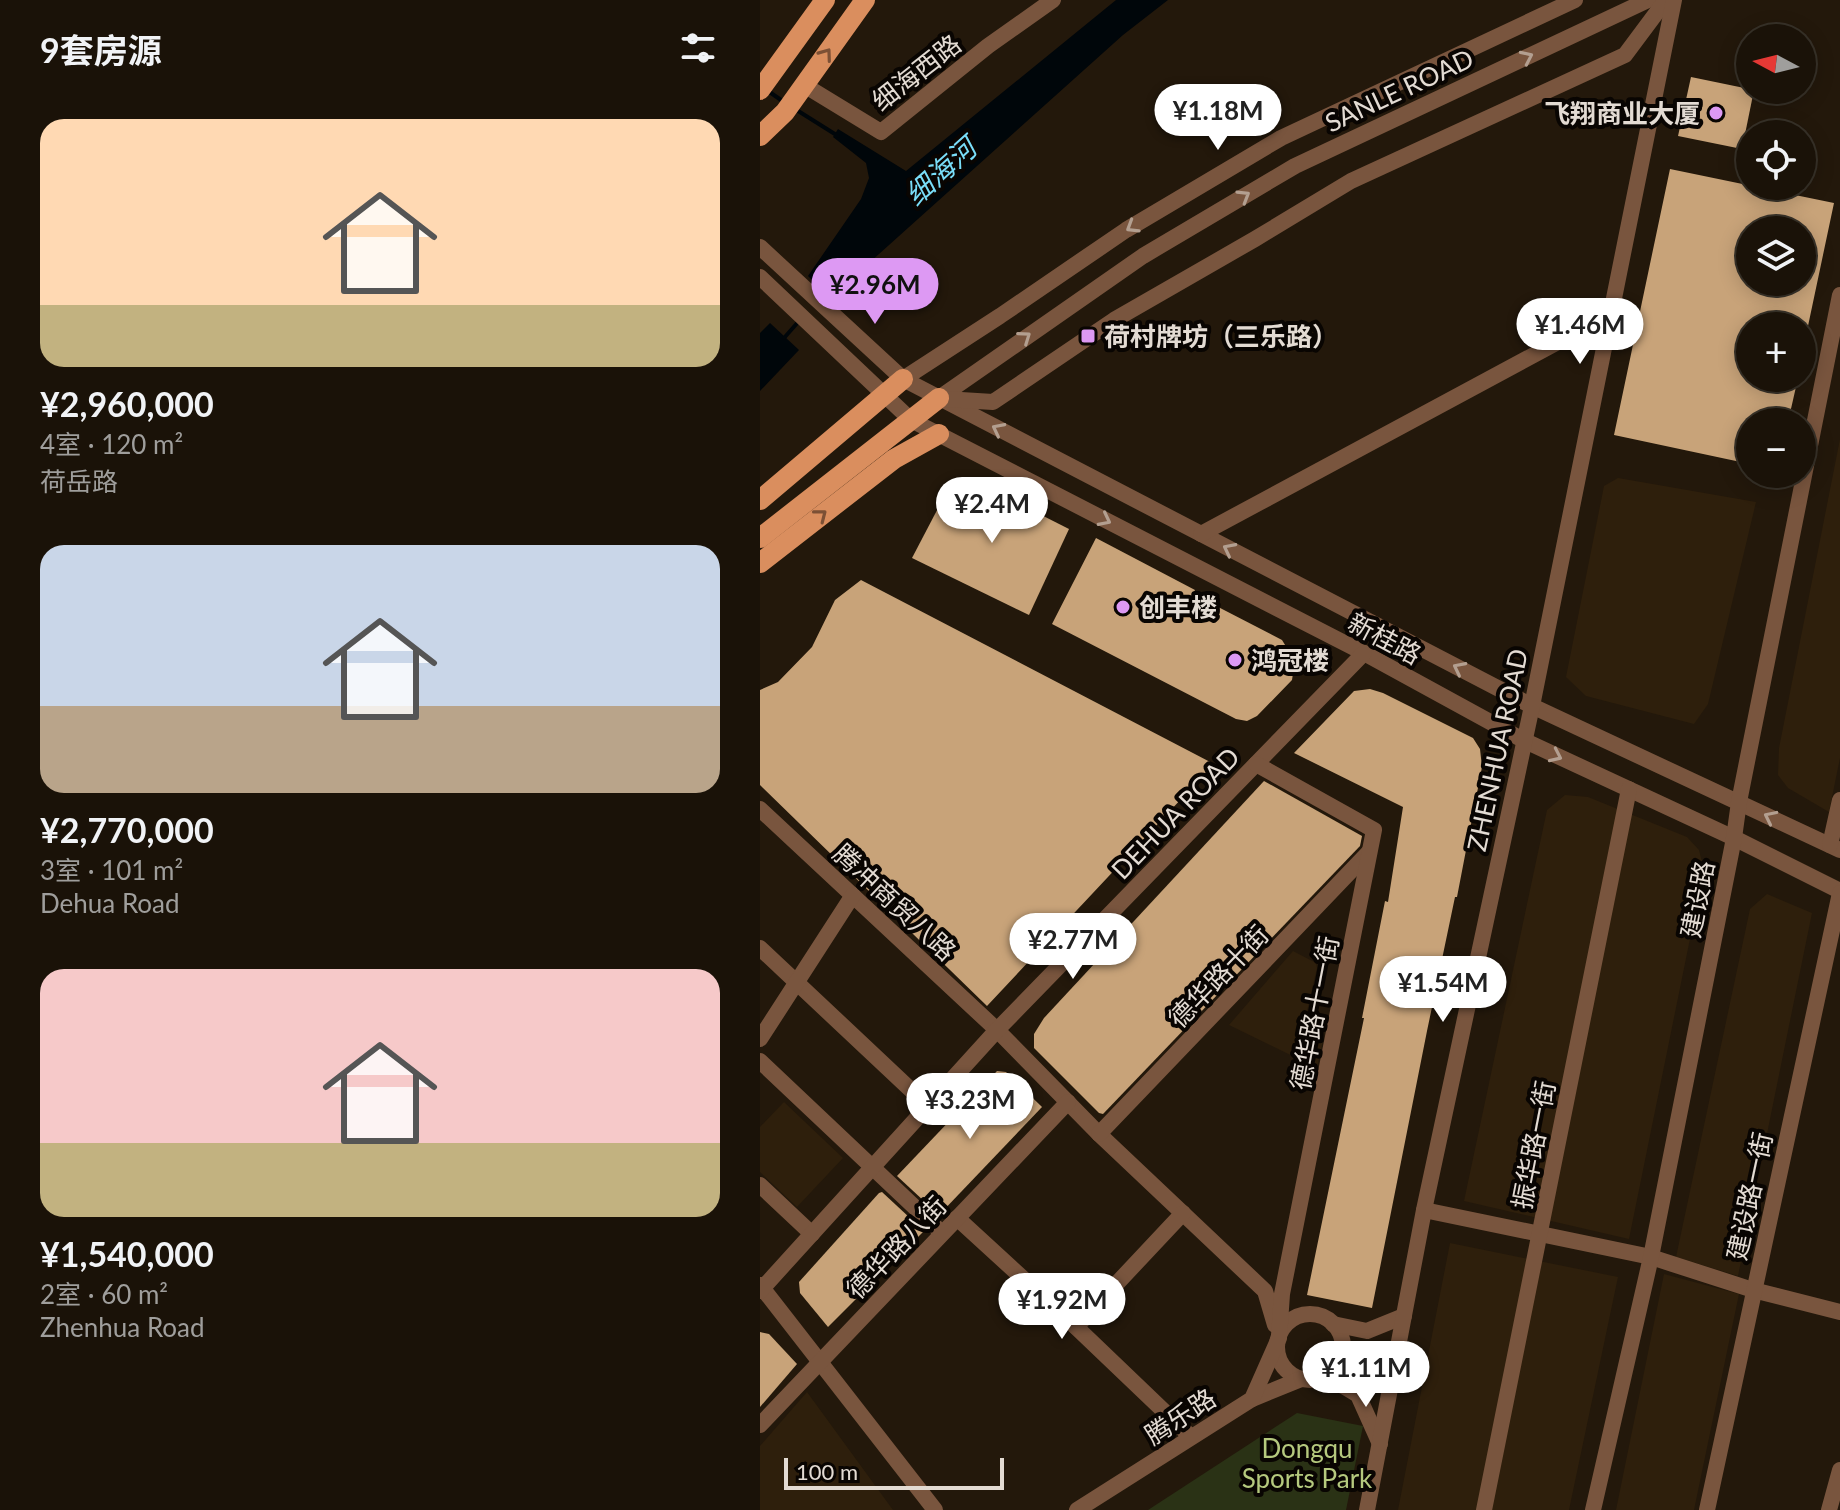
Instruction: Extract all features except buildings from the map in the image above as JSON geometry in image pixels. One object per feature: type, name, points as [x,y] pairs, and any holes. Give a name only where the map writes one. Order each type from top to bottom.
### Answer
[{"type":"main road","points":[[760,90],[825,0]]},
{"type":"main road","points":[[760,136],[785,112],[865,0]]},
{"type":"main road","points":[[760,500],[903,379]]},
{"type":"main road","points":[[760,538],[939,398]]},
{"type":"main road","points":[[760,563],[894,459],[939,434]]},
{"type":"street","name":"细海西路","points":[[804,85],[881,132],[988,46],[1053,0]]},
{"type":"street","name":"SANLE ROAD","points":[[903,379],[1126,230],[1281,138],[1575,0]]},
{"type":"street","name":"SANLE ROAD","points":[[939,398],[1143,256],[1295,166],[1648,0]]},
{"type":"street","points":[[939,398],[993,402],[1114,320],[1351,181],[1625,55],[1666,0]]},
{"type":"street","name":"ZHENHUA ROAD","points":[[1367,1510],[1424,1210],[1532,706],[1674,0]]},
{"type":"street","name":"新桂路","points":[[760,247],[903,379],[1532,706],[1835,848]]},
{"type":"street","name":"新桂路","points":[[760,277],[911,420],[1364,653],[1523,740],[1734,838],[1840,892]]},
{"type":"street","name":"建设路","points":[[1593,1510],[1651,1257],[1840,295]]},
{"type":"street","points":[[1201,534],[1610,314]]},
{"type":"street","name":"DEHUA ROAD","points":[[761,1288],[997,1030],[1364,653]]},
{"type":"street","points":[[1256,764],[1374,830],[1371,851]]},
{"type":"street","name":"振华路一街","points":[[1484,1510],[1629,789]]},
{"type":"street","points":[[1835,848],[1840,800]]},
{"type":"street","name":"腾冲商贸八路","points":[[760,809],[997,1030],[1099,1134],[1265,1291],[1279,1338]]},
{"type":"street","name":"德华路十街","points":[[1099,1134],[1371,851]]},
{"type":"street","name":"德华路十一街","points":[[1279,1338],[1282,1294],[1371,851]]},
{"type":"street","name":"建设路一街","points":[[1707,1510],[1840,892]]},
{"type":"street","points":[[760,1039],[853,895]]},
{"type":"street","points":[[760,948],[928,1106]]},
{"type":"street","points":[[760,1061],[942,1233]]},
{"type":"street","name":"德华路八街","points":[[760,1425],[1068,1102]]},
{"type":"street","points":[[760,1185],[812,1234]]},
{"type":"street","points":[[1424,1210],[1651,1257],[1753,1290],[1840,1312]]},
{"type":"street","points":[[1076,1327],[1183,1213]]},
{"type":"street","points":[[957,1218],[1191,1437]]},
{"type":"street","points":[[761,1288],[935,1510]]},
{"type":"street","points":[[1313,1314],[1333,1324],[1343,1344],[1338,1366],[1322,1378],[1312,1380],[1292,1375],[1280,1359],[1278,1349],[1284,1328],[1302,1315],[1313,1314]]},
{"type":"street","points":[[1333,1324],[1367,1331],[1404,1316]]},
{"type":"street","name":"腾乐路","points":[[1077,1510],[1252,1399],[1279,1338]]},
{"type":"street","points":[[1322,1378],[1358,1395],[1380,1444]]},
{"type":"street","points":[[1252,1399],[1301,1379]]},
{"type":"street","points":[[1829,1510],[1840,1470]]},
{"type":"shaded area","points":[[1840,439],[1840,758],[1829,812],[1788,788],[1778,775],[1779,748]]},
{"type":"shaded area","points":[[1618,478],[1756,502],[1708,704],[1694,724],[1586,696],[1566,677],[1604,486]]},
{"type":"shaded area","points":[[1565,795],[1588,797],[1687,837],[1699,850],[1704,870],[1629,1239],[1464,1201],[1547,810]]},
{"type":"shaded area","points":[[1767,894],[1812,913],[1738,1276],[1676,1257],[1750,909]]},
{"type":"shaded area","points":[[1293,951],[1316,963],[1304,1024],[1324,1036],[1317,1068],[1229,1025]]},
{"type":"shaded area","points":[[784,1102],[843,1158],[797,1207],[760,1172],[760,1127]]},
{"type":"shaded area","points":[[1450,1243],[1618,1277],[1569,1510],[1398,1510]]},
{"type":"shaded area","points":[[1664,1274],[1739,1294],[1694,1510],[1616,1510]]},
{"type":"shaded area","points":[[807,1392],[893,1510],[760,1510],[760,1446]]},
{"type":"green space","name":"Dongqu Sports Park","points":[[1297,1413],[1363,1426],[1346,1510],[1148,1510]]},
{"type":"water","points":[[1116,0],[1168,0],[1123,35],[830,298],[808,276],[861,199],[869,178],[866,163],[833,137],[838,129],[906,171]]},
{"type":"water","points":[[770,323],[799,350],[760,391],[760,333]]},
{"type":"waterway","points":[[768,91],[784,102]]},
{"type":"waterway","points":[[795,109],[838,136]]},
{"type":"waterway","name":"细海河","points":[[784,338],[799,321]]},
{"type":"place","name":"飞翔商业大厦","points":[[1716,113]]},
{"type":"place","name":"荷村牌坊（三乐路）","points":[[1088,336]]},
{"type":"place","name":"创丰楼","points":[[1123,607]]},
{"type":"place","name":"鸿冠楼","points":[[1235,660]]}]
